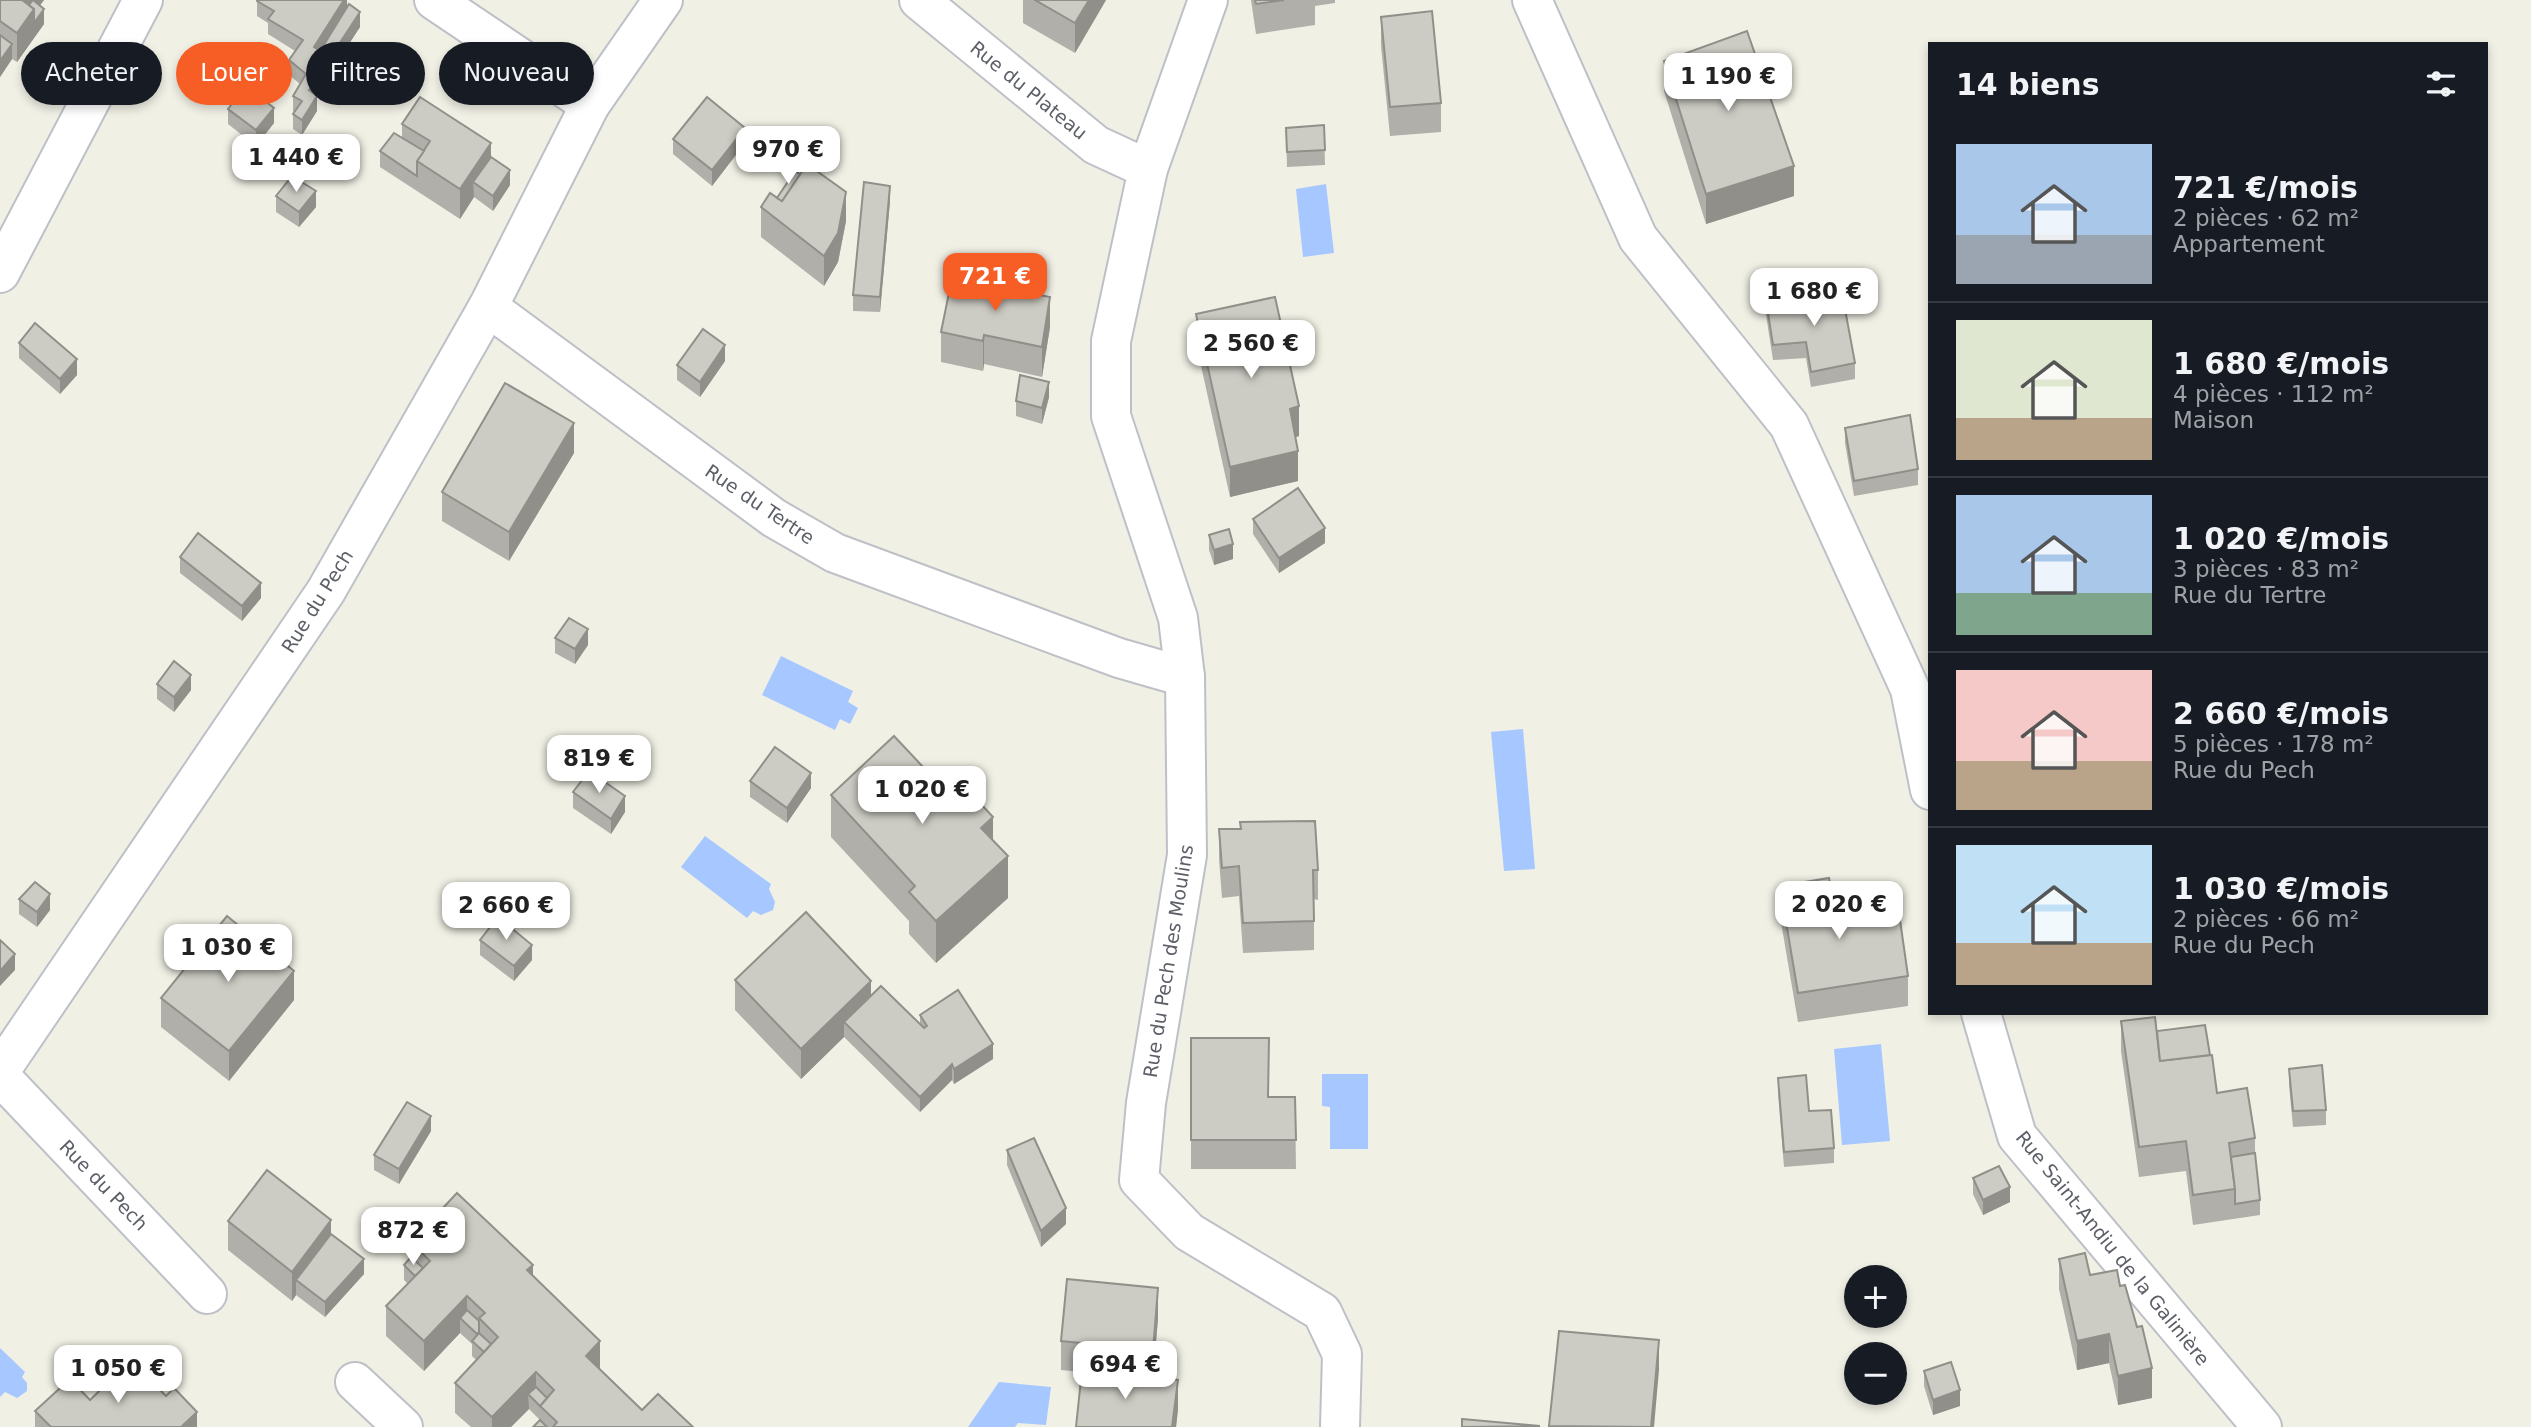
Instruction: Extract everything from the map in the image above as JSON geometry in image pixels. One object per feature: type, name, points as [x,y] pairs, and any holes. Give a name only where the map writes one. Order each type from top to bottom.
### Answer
[{"type":"street","points":[[0,273],[144,0]]},
{"type":"street","points":[[434,0],[590,106]]},
{"type":"street","name":"Rue du Pech","points":[[207,1294],[0,1074],[327,592],[488,307],[590,106],[663,0]]},
{"type":"street","name":"Rue du Plateau","points":[[919,0],[1096,145],[1148,169]]},
{"type":"street","name":"Rue du Pech des Moulins","points":[[1208,0],[1148,169],[1111,341],[1111,416],[1178,618],[1185,677],[1187,855],[1146,1103],[1139,1180],[1189,1231],[1322,1312],[1342,1354],[1340,1427]]},
{"type":"street","points":[[1532,0],[1638,238],[1789,425],[1910,689],[1928,780]]},
{"type":"street","name":"Rue du Tertre","points":[[488,307],[774,519],[835,553],[1119,658],[1185,677]]},
{"type":"street","name":"Rue Saint-Andiu de la Galinière","points":[[1982,1015],[2017,1136],[2262,1427]]},
{"type":"street","points":[[355,1382],[402,1427]]},
{"type":"water","points":[[1326,184],[1334,253],[1303,257],[1296,189]]},
{"type":"water","points":[[781,656],[853,691],[848,702],[858,708],[850,724],[840,719],[835,730],[762,695]]},
{"type":"water","points":[[1523,729],[1535,869],[1504,871],[1491,732]]},
{"type":"water","points":[[705,836],[771,884],[769,889],[775,902],[773,910],[761,915],[753,911],[747,918],[681,867]]},
{"type":"water","points":[[1881,1044],[1890,1141],[1842,1145],[1834,1049]]},
{"type":"water","points":[[1322,1074],[1368,1074],[1368,1149],[1330,1149],[1330,1107],[1322,1106]]},
{"type":"water","points":[[0,1348],[25,1372],[22,1377],[27,1383],[27,1391],[17,1398],[5,1392],[0,1397]]},
{"type":"water","points":[[999,1382],[1051,1387],[1046,1425],[1018,1423],[1015,1427],[968,1427]]},
{"type":"building","points":[[0,0],[22,0],[34,9],[17,33],[0,21]]},
{"type":"building","points":[[33,0],[44,9],[34,23],[34,9],[29,5]]},
{"type":"building","points":[[344,0],[317,42],[306,42],[306,74],[292,62],[292,56],[303,40],[268,19],[274,11],[257,1]]},
{"type":"building","points":[[1035,0],[1089,0],[1075,23]]},
{"type":"building","points":[[1255,0],[1284,0],[1256,4]]},
{"type":"building","points":[[349,4],[360,12],[340,42],[326,42]]},
{"type":"building","points":[[1432,11],[1441,103],[1390,107],[1381,17]]},
{"type":"building","points":[[1747,31],[1794,166],[1706,194],[1664,61]]},
{"type":"building","points":[[0,35],[12,44],[0,61]]},
{"type":"building","points":[[306,74],[306,105],[311,105],[302,120],[293,114],[302,101],[293,96]]},
{"type":"building","points":[[707,97],[745,128],[712,170],[673,139]]},
{"type":"building","points":[[425,100],[491,143],[460,189],[417,161],[430,141],[402,124],[415,105],[425,105]]},
{"type":"building","points":[[231,105],[270,105],[274,108],[256,130],[228,109]]},
{"type":"building","points":[[1324,125],[1325,150],[1287,152],[1286,128]]},
{"type":"building","points":[[394,133],[424,151],[417,161],[417,176],[380,151]]},
{"type":"building","points":[[491,157],[510,170],[493,196],[473,182]]},
{"type":"building","points":[[807,164],[846,192],[838,233],[824,256],[761,207],[770,193],[782,201]]},
{"type":"building","points":[[795,171],[800,174],[782,201],[777,198]]},
{"type":"building","points":[[292,176],[316,191],[299,212],[276,196]]},
{"type":"building","points":[[864,182],[890,186],[880,297],[853,295]]},
{"type":"building","points":[[952,278],[1050,297],[1042,347],[984,335],[983,341],[941,332]]},
{"type":"building","points":[[1842,293],[1855,363],[1811,372],[1806,342],[1773,345],[1766,300]]},
{"type":"building","points":[[1275,297],[1299,406],[1290,409],[1298,451],[1230,467],[1196,314]]},
{"type":"building","points":[[35,323],[77,359],[60,379],[19,343]]},
{"type":"building","points":[[703,329],[725,345],[700,382],[677,365]]},
{"type":"building","points":[[1020,375],[1049,382],[1042,408],[1016,401]]},
{"type":"building","points":[[505,383],[574,423],[509,532],[442,492]]},
{"type":"building","points":[[1910,415],[1918,469],[1854,481],[1845,428]]},
{"type":"building","points":[[1298,488],[1325,528],[1279,558],[1253,519]]},
{"type":"building","points":[[1229,529],[1233,544],[1214,550],[1209,535]]},
{"type":"building","points":[[198,533],[261,583],[242,606],[180,557]]},
{"type":"building","points":[[569,618],[588,629],[575,649],[555,638]]},
{"type":"building","points":[[174,661],[191,675],[174,697],[157,684]]},
{"type":"building","points":[[894,736],[940,785],[953,774],[993,817],[981,828],[1008,856],[936,921],[909,892],[915,886],[831,795]]},
{"type":"building","points":[[775,747],[811,773],[787,808],[750,781]]},
{"type":"building","points":[[589,771],[625,796],[611,819],[573,792]]},
{"type":"building","points":[[1315,821],[1318,870],[1313,870],[1314,921],[1243,923],[1239,866],[1222,868],[1219,829],[1241,829],[1240,822]]},
{"type":"building","points":[[1829,878],[1837,922],[1899,913],[1908,976],[1798,993],[1780,886]]},
{"type":"building","points":[[35,882],[50,894],[37,912],[19,899]]},
{"type":"building","points":[[806,912],[871,981],[801,1049],[735,980]]},
{"type":"building","points":[[227,916],[294,971],[229,1051],[161,998]]},
{"type":"building","points":[[498,917],[532,945],[514,966],[480,940]]},
{"type":"building","points":[[0,940],[15,954],[0,971]]},
{"type":"building","points":[[881,986],[924,1028],[927,1026],[920,1015],[958,990],[993,1044],[954,1069],[952,1064],[920,1097],[844,1022]]},
{"type":"building","points":[[2155,1017],[2160,1061],[2212,1055],[2217,1093],[2247,1088],[2255,1138],[2229,1143],[2235,1189],[2193,1195],[2186,1141],[2139,1147],[2121,1021]]},
{"type":"building","points":[[2205,1025],[2210,1055],[2160,1061],[2157,1031]]},
{"type":"building","points":[[1191,1038],[1269,1038],[1268,1097],[1295,1097],[1296,1140],[1191,1140]]},
{"type":"building","points":[[2322,1065],[2326,1110],[2293,1111],[2289,1069]]},
{"type":"building","points":[[1806,1075],[1809,1111],[1831,1110],[1834,1148],[1784,1152],[1778,1078]]},
{"type":"building","points":[[407,1102],[431,1116],[399,1169],[374,1155]]},
{"type":"building","points":[[1034,1138],[1066,1208],[1041,1231],[1007,1150]]},
{"type":"building","points":[[2255,1153],[2260,1200],[2235,1204],[2231,1157]]},
{"type":"building","points":[[1999,1166],[2010,1187],[1983,1200],[1973,1178]]},
{"type":"building","points":[[267,1170],[331,1220],[292,1272],[228,1221]]},
{"type":"building","points":[[457,1193],[533,1265],[527,1270],[600,1341],[586,1356],[642,1410],[658,1394],[693,1427],[553,1427],[557,1422],[540,1406],[554,1390],[536,1372],[492,1417],[455,1383],[498,1337],[479,1318],[485,1313],[467,1296],[424,1341],[386,1306],[430,1261],[411,1242]]},
{"type":"building","points":[[331,1234],[364,1259],[325,1302],[296,1280]]},
{"type":"building","points":[[2085,1253],[2090,1275],[2117,1270],[2120,1286],[2125,1285],[2137,1327],[2142,1326],[2152,1368],[2118,1376],[2109,1334],[2077,1341],[2059,1259]]},
{"type":"building","points":[[411,1257],[423,1268],[415,1276],[404,1265]]},
{"type":"building","points":[[1067,1279],[1158,1288],[1153,1350],[1061,1341]]},
{"type":"building","points":[[467,1310],[479,1321],[477,1334],[460,1318]]},
{"type":"building","points":[[1559,1331],[1659,1340],[1651,1427],[1549,1426]]},
{"type":"building","points":[[479,1333],[491,1344],[484,1352],[472,1341]]},
{"type":"building","points":[[131,1360],[166,1396],[174,1388],[197,1412],[181,1427],[51,1427],[35,1411],[70,1379],[90,1400]]},
{"type":"building","points":[[1951,1362],[1960,1390],[1933,1400],[1924,1371]]},
{"type":"building","points":[[1082,1370],[1178,1380],[1172,1427],[1076,1427]]},
{"type":"building","points":[[536,1387],[547,1398],[540,1406],[528,1394]]},
{"type":"building","points":[[1462,1419],[1540,1426],[1462,1427]]},
{"type":"building","points":[[540,1420],[547,1427],[533,1427]]}]
